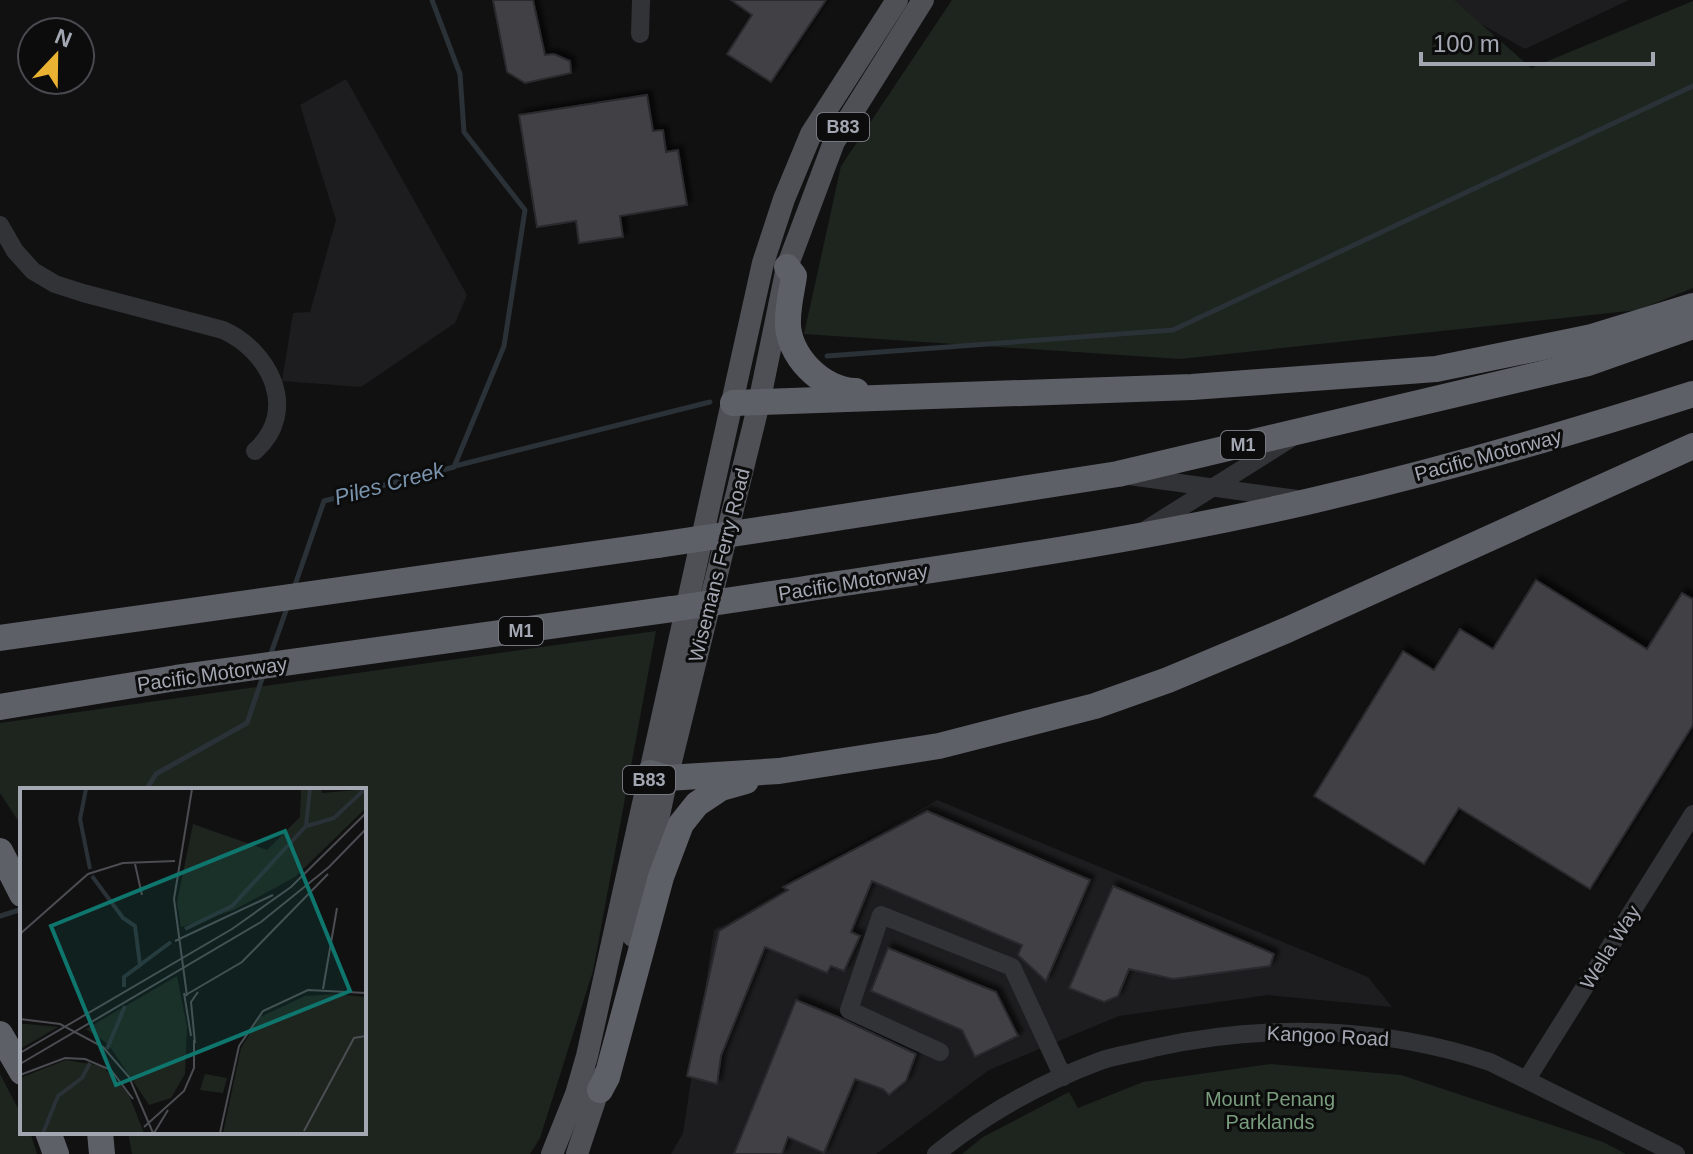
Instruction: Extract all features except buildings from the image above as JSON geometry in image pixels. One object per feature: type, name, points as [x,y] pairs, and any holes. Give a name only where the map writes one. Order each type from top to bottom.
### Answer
[{"type":"highway","points":[[787,267],[794,276],[787,322],[789,334],[800,358],[812,372],[846,391],[906,390],[911,396]]},
{"type":"highway","points":[[746,403],[1192,387],[1436,369],[1592,337],[1693,306]]},
{"type":"highway","name":"M1","points":[[0,638],[658,545],[1118,474],[1588,363],[1693,326]]},
{"type":"highway","name":"Pacific Motorway","points":[[6,706],[176,678],[672,609],[1133,537],[1312,501],[1502,452],[1693,394]]},
{"type":"highway","points":[[659,776],[779,771],[939,746],[1095,706],[1168,680],[1287,630],[1693,446]]},
{"type":"highway","points":[[600,1090],[607,1077],[661,877],[681,824],[697,804],[721,788],[775,776],[779,771]]},
{"type":"highway","points":[[0,851],[20,890]]},
{"type":"highway","points":[[0,1034],[20,1069]]},
{"type":"highway","points":[[49,1134],[56,1154]]},
{"type":"highway","points":[[100,1134],[102,1154]]},
{"type":"main road","name":"Wisemans Ferry Road","points":[[746,403],[763,263],[784,199],[811,134],[897,0]]},
{"type":"main road","name":"Wisemans Ferry Road","points":[[552,1154],[576,1094],[587,1056],[659,776],[746,403],[787,267],[834,142],[923,0]]},
{"type":"main road","name":"Wisemans Ferry Road","points":[[577,1154],[600,1090],[659,776]]},
{"type":"street","points":[[640,34],[641,0]]},
{"type":"street","points":[[0,225],[15,251],[33,271],[55,284],[223,330],[254,349],[273,381],[277,403],[271,431],[255,451]]},
{"type":"street","points":[[1133,537],[1302,431]]},
{"type":"street","points":[[1118,474],[1312,501]]},
{"type":"street","name":"Wella Way","points":[[1527,1079],[1693,814]]},
{"type":"street","points":[[940,1052],[849,1010],[881,915],[1012,967],[1063,1077]]},
{"type":"street","name":"Kangoo Road","points":[[936,1154],[1013,1101],[1102,1060],[1184,1041],[1294,1031],[1352,1034],[1437,1046],[1490,1062],[1676,1154]]},
{"type":"shaded area","points":[[1439,0],[1629,0],[1525,49]]},
{"type":"shaded area","points":[[346,79],[467,295],[455,323],[361,387],[282,381],[293,313],[310,312],[336,220],[300,105]]},
{"type":"shaded area","points":[[937,800],[1368,977],[1392,1007],[1268,995],[1119,1016],[989,1070],[876,1154],[671,1154],[683,1133],[714,930]]},
{"type":"green space","points":[[952,0],[1454,0],[1531,68],[1693,1],[1693,288],[1638,310],[1180,359],[804,334],[841,166]]},
{"type":"green space","points":[[656,631],[593,971],[540,1138],[530,1154],[132,1154],[128,1134],[366,1134],[366,788],[20,788],[20,824],[0,793],[0,723]]},
{"type":"green space","name":"Mount Penang Parklands","points":[[1270,1064],[1401,1075],[1603,1142],[1626,1154],[962,1154],[983,1137],[1069,1092],[1078,1108],[1143,1082]]},
{"type":"green space","points":[[0,1074],[20,1112],[20,1134],[31,1134],[37,1154],[0,1154]]},
{"type":"waterway","name":"Piles Creek","points":[[294,588],[324,501],[454,467],[504,346],[525,210],[464,132],[460,74],[432,0]]},
{"type":"waterway","points":[[827,356],[1173,330],[1693,86]]},
{"type":"waterway","points":[[455,466],[710,402]]},
{"type":"waterway","name":"Piles Creek","points":[[270,656],[288,605]]},
{"type":"waterway","name":"Piles Creek","points":[[147,788],[156,774],[247,723],[264,673]]},
{"type":"waterway","name":"Piles Creek","points":[[0,916],[20,910]]}]
